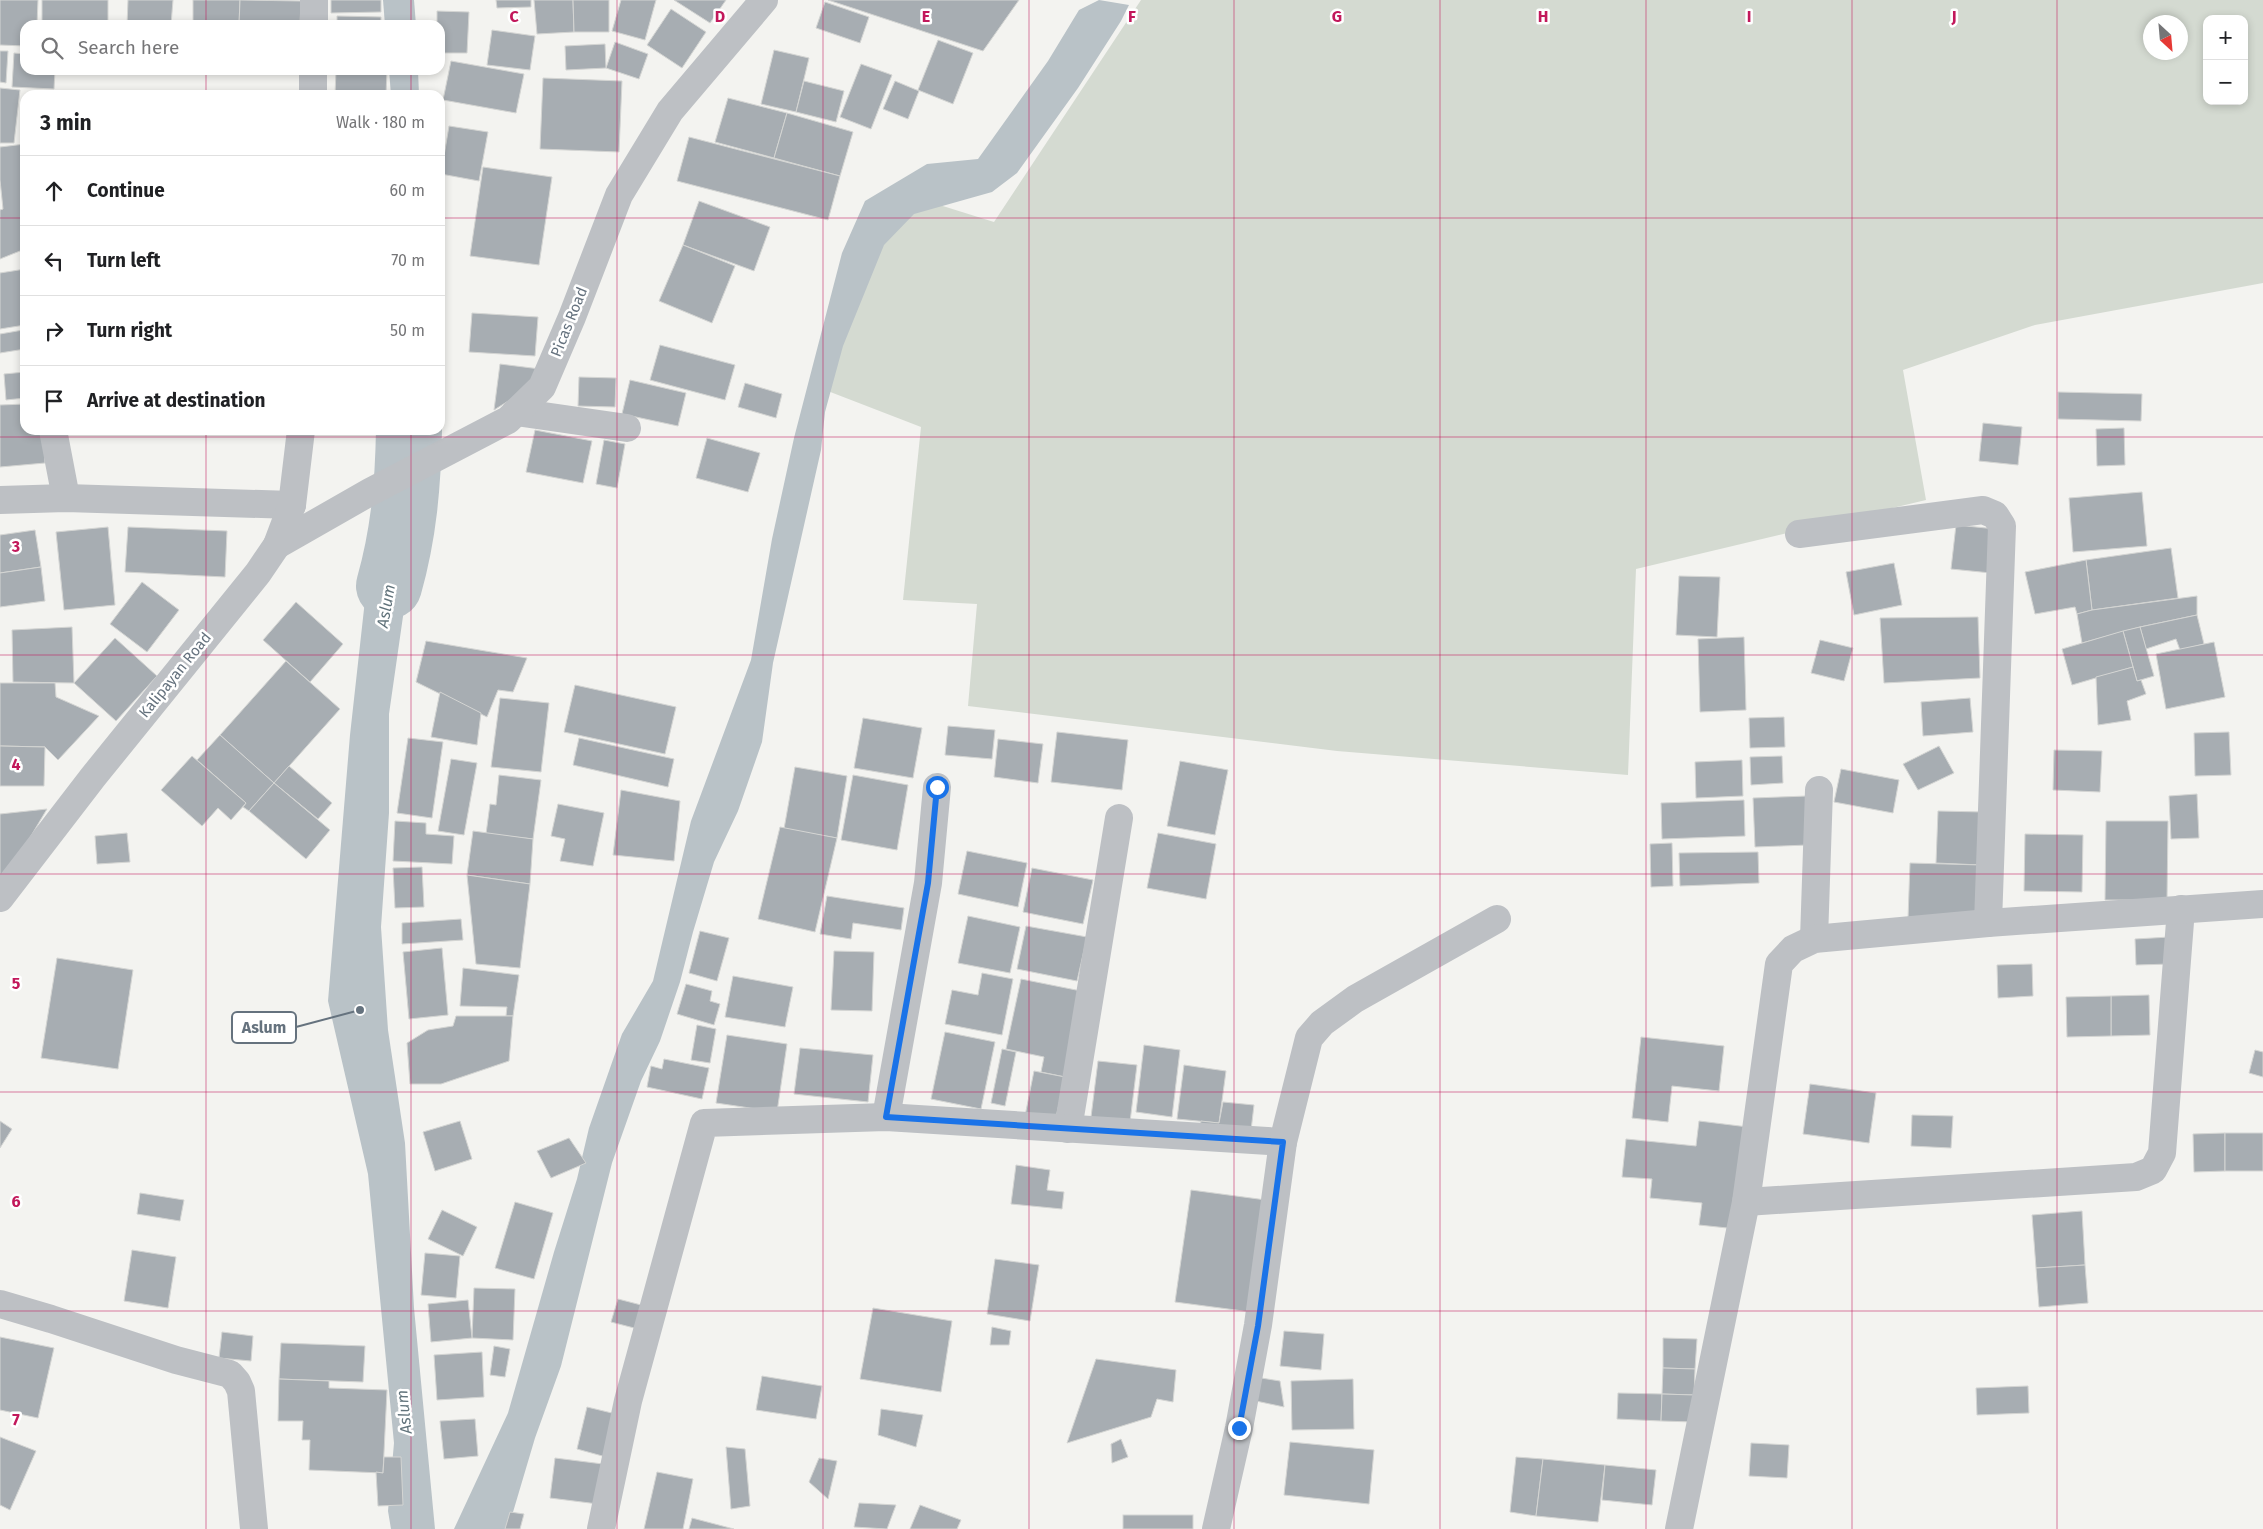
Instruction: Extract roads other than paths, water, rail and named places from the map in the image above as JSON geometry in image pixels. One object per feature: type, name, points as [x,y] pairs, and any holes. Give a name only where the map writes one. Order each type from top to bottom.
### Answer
[{"type":"street","points":[[314,0],[314,20]]},
{"type":"street","name":"Picas Road","points":[[277,545],[370,492],[508,420],[542,387],[624,186],[670,111],[764,0]]},
{"type":"street","points":[[313,75],[313,90]]},
{"type":"street","points":[[516,412],[627,428]]},
{"type":"street","points":[[54,435],[66,498]]},
{"type":"street","name":"Kalipayan Road","points":[[0,898],[93,777],[258,573],[277,545],[292,505],[300,435]]},
{"type":"street","points":[[0,500],[66,498],[292,505]]},
{"type":"street","points":[[1799,534],[1983,510],[1995,515],[2002,526],[1988,923]]},
{"type":"street","points":[[886,1117],[928,883],[937,787]]},
{"type":"street","points":[[1814,939],[1819,790]]},
{"type":"street","points":[[1068,1129],[1120,818]]},
{"type":"street","points":[[1679,1529],[1746,1202],[1779,964],[1793,950],[1814,939],[1988,923],[2181,908],[2263,904]]},
{"type":"street","points":[[1746,1202],[2136,1178],[2153,1170],[2162,1153],[2181,908]]},
{"type":"street","points":[[1216,1529],[1239,1428],[1258,1326],[1283,1142],[1309,1038],[1322,1023],[1355,999],[1497,919]]},
{"type":"street","points":[[601,1529],[628,1400],[704,1122],[886,1117],[1283,1142]]},
{"type":"street","points":[[0,1304],[51,1318],[176,1360],[230,1374],[237,1382],[241,1391],[254,1529]]},
{"type":"water","points":[[383,0],[414,0],[416,20],[385,20]]},
{"type":"water","points":[[1099,0],[1129,5],[1121,21],[1078,88],[1017,173],[992,192],[914,214],[884,245],[843,346],[825,412],[821,450],[773,663],[762,742],[738,811],[714,862],[680,982],[660,1041],[641,1081],[612,1163],[561,1366],[535,1438],[508,1529],[454,1529],[508,1413],[577,1179],[589,1128],[622,1034],[653,981],[691,821],[751,660],[772,539],[794,438],[842,253],[865,201],[927,164],[978,159],[1048,61],[1079,10]]},
{"type":"water","points":[[389,75],[418,75],[419,90],[391,90]]},
{"type":"water","points":[[393,435],[424,435],[424,450],[392,463]]},
{"type":"water","points":[[421,491],[389,714],[389,813],[381,927],[388,1030],[405,1143],[414,1308],[435,1529],[391,1529],[388,1511],[394,1443],[368,1174],[328,1001],[350,735],[370,555],[387,504]]},
{"type":"waterway","name":"Aslum","points":[[389,586],[404,508],[409,435]]},
{"type":"place","name":"Aslum","points":[[360,1010]]}]
